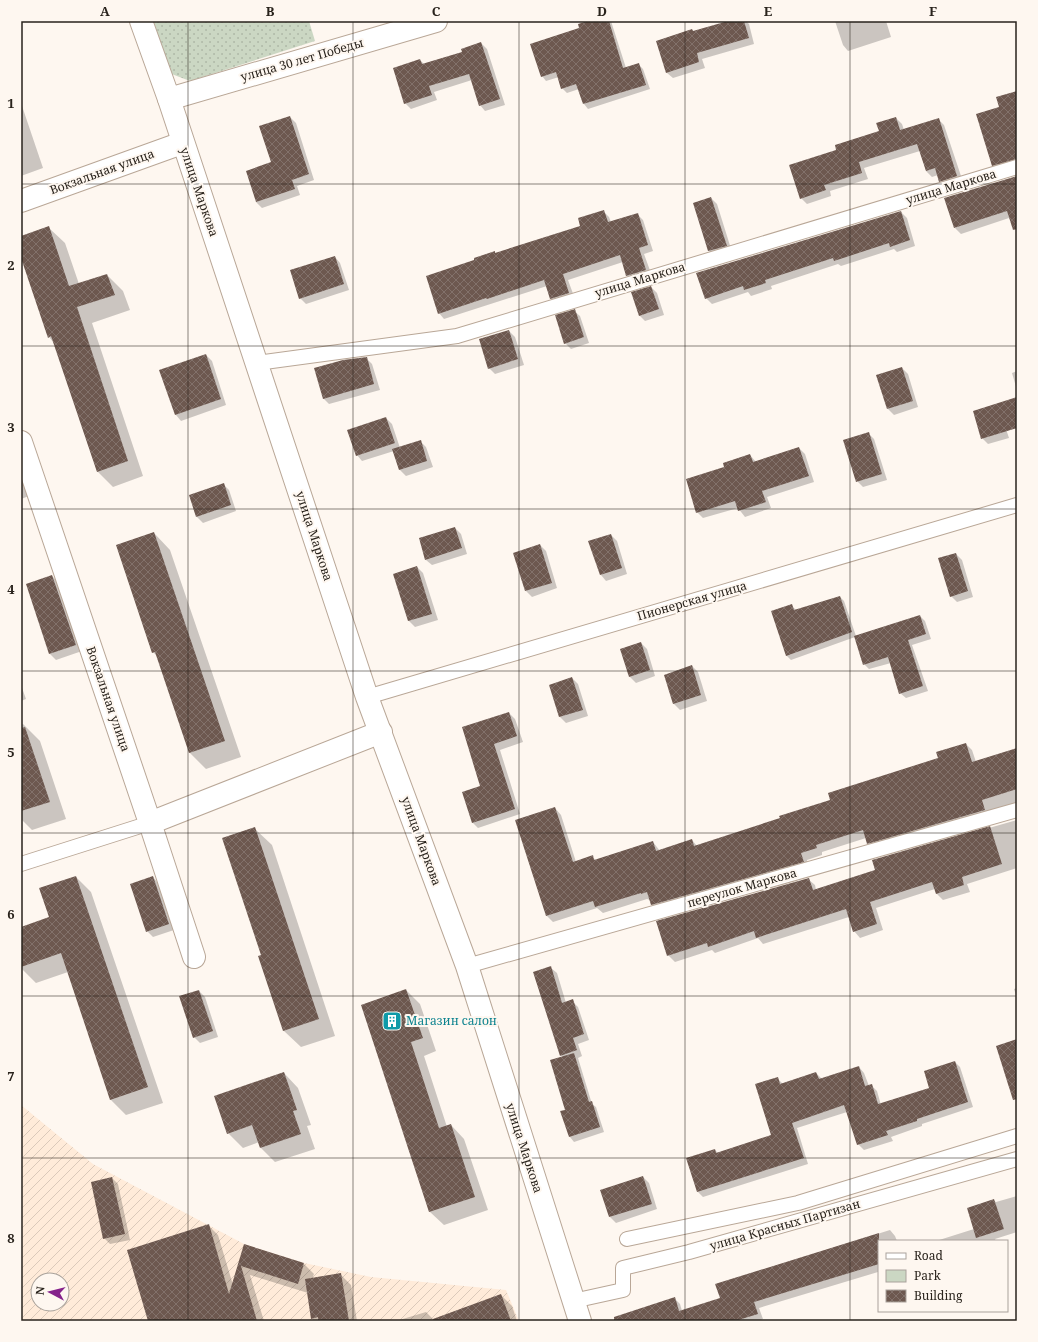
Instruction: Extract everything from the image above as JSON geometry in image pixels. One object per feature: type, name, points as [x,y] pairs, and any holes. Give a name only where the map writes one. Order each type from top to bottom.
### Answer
[{"type":"main road","name":"улица Маркова","points":[[141,21],[257,363],[367,697],[467,966],[577,1311]]},
{"type":"main road","name":"улица 30 лет Победы","points":[[168,99],[436,21]]},
{"type":"main road","name":"Вокзальная улица","points":[[21,201],[182,143]]},
{"type":"main road","name":"Вокзальная улица","points":[[21,442],[194,957]]},
{"type":"main road","points":[[150,823],[381,732]]},
{"type":"lane","name":"улица Маркова","points":[[257,363],[457,336],[1017,167]]},
{"type":"lane","name":"Пионерская улица","points":[[367,697],[1017,504]]},
{"type":"lane","name":"переулок Маркова","points":[[467,966],[1017,810]]},
{"type":"lane","points":[[21,864],[150,823]]},
{"type":"lane","name":"улица Красных Партизан","points":[[627,1239],[798,1203],[1017,1136]]},
{"type":"lane","name":"улица Красных Партизан","points":[[577,1311],[623,1290],[623,1268],[689,1252],[1017,1159]]},
{"type":"shaded area","points":[[21,1105],[93,1164],[244,1244],[304,1263],[371,1277],[506,1290],[519,1321],[21,1321]]},
{"type":"green space","points":[[153,21],[309,21],[315,41],[190,81],[169,73]]},
{"type":"building","points":[[588,21],[609,21],[623,68],[639,63],[646,85],[583,104],[576,84],[561,89],[556,72],[541,77],[530,44],[579,28],[578,24]]},
{"type":"building","points":[[728,21],[744,21],[749,38],[697,53],[699,62],[666,73],[656,41],[692,29],[693,31]]},
{"type":"building","points":[[481,42],[500,99],[479,106],[469,74],[429,86],[432,95],[404,104],[393,68],[420,59],[422,64],[462,52],[461,49]]},
{"type":"building","points":[[1017,91],[1017,159],[992,166],[976,114],[999,107],[996,97]]},
{"type":"building","points":[[290,116],[309,174],[292,180],[295,189],[256,202],[246,171],[271,162],[259,126]]},
{"type":"building","points":[[896,117],[900,130],[939,118],[957,176],[939,182],[935,168],[926,171],[917,144],[859,162],[862,173],[824,185],[826,190],[800,199],[789,165],[836,150],[835,145],[879,131],[876,123]]},
{"type":"building","points":[[1017,176],[1017,229],[1013,230],[1007,211],[954,228],[944,198]]},
{"type":"building","points":[[711,197],[727,246],[708,251],[693,203]]},
{"type":"building","points":[[604,210],[608,222],[638,213],[648,245],[639,248],[646,270],[626,276],[620,255],[563,274],[569,293],[550,299],[544,280],[438,314],[426,276],[474,260],[474,258],[495,251],[495,253],[580,226],[578,218]]},
{"type":"building","points":[[901,211],[910,240],[890,247],[889,243],[834,261],[833,258],[765,280],[766,283],[744,290],[743,286],[705,299],[696,273]]},
{"type":"building","points":[[49,226],[69,286],[107,274],[115,295],[77,307],[128,461],[97,472],[51,336],[48,338],[21,258],[21,236]]},
{"type":"building","points":[[335,256],[344,284],[299,299],[290,270]]},
{"type":"building","points":[[651,286],[659,309],[639,316],[631,292]]},
{"type":"building","points":[[575,309],[584,337],[564,344],[555,315]]},
{"type":"building","points":[[509,330],[518,359],[488,369],[479,339]]},
{"type":"building","points":[[206,354],[221,399],[175,415],[159,370]]},
{"type":"building","points":[[367,357],[374,384],[323,399],[314,368],[343,360]]},
{"type":"building","points":[[902,367],[913,401],[887,409],[876,375]]},
{"type":"building","points":[[1017,397],[1017,428],[981,439],[973,411]]},
{"type":"building","points":[[386,417],[395,443],[356,456],[347,430]]},
{"type":"building","points":[[869,432],[882,474],[856,482],[843,440]]},
{"type":"building","points":[[421,440],[427,461],[399,470],[392,449]]},
{"type":"building","points":[[799,447],[809,476],[762,491],[766,502],[738,511],[735,501],[696,513],[686,479],[724,467],[723,463],[750,454],[753,462]]},
{"type":"building","points":[[224,483],[231,505],[196,517],[189,495]]},
{"type":"building","points":[[455,527],[462,548],[425,560],[419,538]]},
{"type":"building","points":[[154,532],[225,741],[189,753],[155,652],[152,653],[116,545]]},
{"type":"building","points":[[611,534],[622,568],[600,575],[588,541]]},
{"type":"building","points":[[540,544],[552,583],[525,591],[513,553]]},
{"type":"building","points":[[956,553],[968,591],[950,597],[938,558]]},
{"type":"building","points":[[417,566],[432,614],[408,621],[393,574]]},
{"type":"building","points":[[52,575],[76,645],[49,654],[26,584]]},
{"type":"building","points":[[840,596],[852,632],[786,656],[771,611],[792,604],[794,610]]},
{"type":"building","points":[[920,615],[926,634],[908,640],[923,686],[899,694],[888,657],[863,665],[854,636]]},
{"type":"building","points":[[641,642],[650,670],[629,677],[620,649]]},
{"type":"building","points":[[692,665],[701,695],[673,704],[664,675]]},
{"type":"building","points":[[572,677],[583,710],[559,717],[549,685]]},
{"type":"building","points":[[509,712],[517,736],[494,744],[515,809],[472,823],[462,792],[480,786],[462,727]]},
{"type":"building","points":[[25,727],[50,802],[21,811],[21,728]]},
{"type":"building","points":[[966,743],[972,762],[1017,748],[1017,789],[982,800],[985,810],[867,844],[863,830],[816,845],[817,848],[801,853],[804,862],[651,905],[647,892],[595,907],[593,901],[546,916],[515,820],[555,807],[573,862],[593,855],[594,860],[653,841],[656,851],[692,839],[694,846],[830,800],[828,793],[938,758],[936,752]]},
{"type":"building","points":[[990,826],[1002,864],[962,877],[964,885],[936,894],[932,882],[870,902],[877,924],[853,932],[846,909],[756,938],[754,931],[708,947],[707,943],[667,956],[656,921],[809,878],[813,890],[875,870],[872,860]]},
{"type":"building","points":[[255,827],[319,1019],[283,1031],[258,956],[261,955],[222,838]]},
{"type":"building","points":[[76,876],[148,1087],[110,1100],[61,953],[21,967],[21,927],[49,917],[39,888]]},
{"type":"building","points":[[153,876],[169,924],[146,932],[130,884]]},
{"type":"building","points":[[551,966],[562,1003],[573,999],[584,1034],[573,1038],[577,1050],[560,1056],[533,972]]},
{"type":"building","points":[[406,989],[423,1038],[411,1042],[439,1128],[451,1124],[475,1197],[429,1212],[361,1005]]},
{"type":"building","points":[[199,990],[213,1031],[193,1038],[179,996]]},
{"type":"building","points":[[1017,1039],[1017,1099],[1013,1100],[996,1046]]},
{"type":"building","points":[[574,1053],[589,1102],[592,1101],[600,1127],[569,1137],[560,1111],[565,1110],[550,1060]]},
{"type":"building","points":[[955,1061],[968,1102],[886,1131],[888,1135],[857,1145],[844,1105],[792,1123],[804,1158],[697,1192],[686,1158],[715,1149],[716,1153],[771,1135],[755,1084],[778,1077],[780,1084],[816,1072],[819,1079],[859,1066],[865,1086],[872,1084],[878,1104],[929,1088],[924,1071]]},
{"type":"building","points":[[284,1072],[297,1110],[293,1111],[301,1134],[260,1148],[252,1125],[227,1134],[214,1096]]},
{"type":"building","points":[[643,1176],[652,1204],[609,1217],[600,1190]]},
{"type":"building","points":[[112,1177],[125,1234],[103,1239],[91,1182]]},
{"type":"building","points":[[994,1199],[1004,1229],[976,1238],[967,1208]]},
{"type":"building","points":[[209,1224],[229,1294],[244,1244],[304,1263],[298,1284],[241,1266],[257,1321],[148,1321],[127,1250]]},
{"type":"building","points":[[879,1233],[878,1264],[754,1302],[758,1314],[735,1321],[614,1321],[614,1317],[675,1297],[679,1311],[720,1298],[715,1284]]},
{"type":"building","points":[[341,1273],[349,1321],[318,1321],[318,1317],[311,1319],[305,1279]]},
{"type":"building","points":[[501,1294],[511,1321],[433,1321],[433,1319]]},
{"type":"place","name":"Магазин салон","points":[[392,1021]]}]
